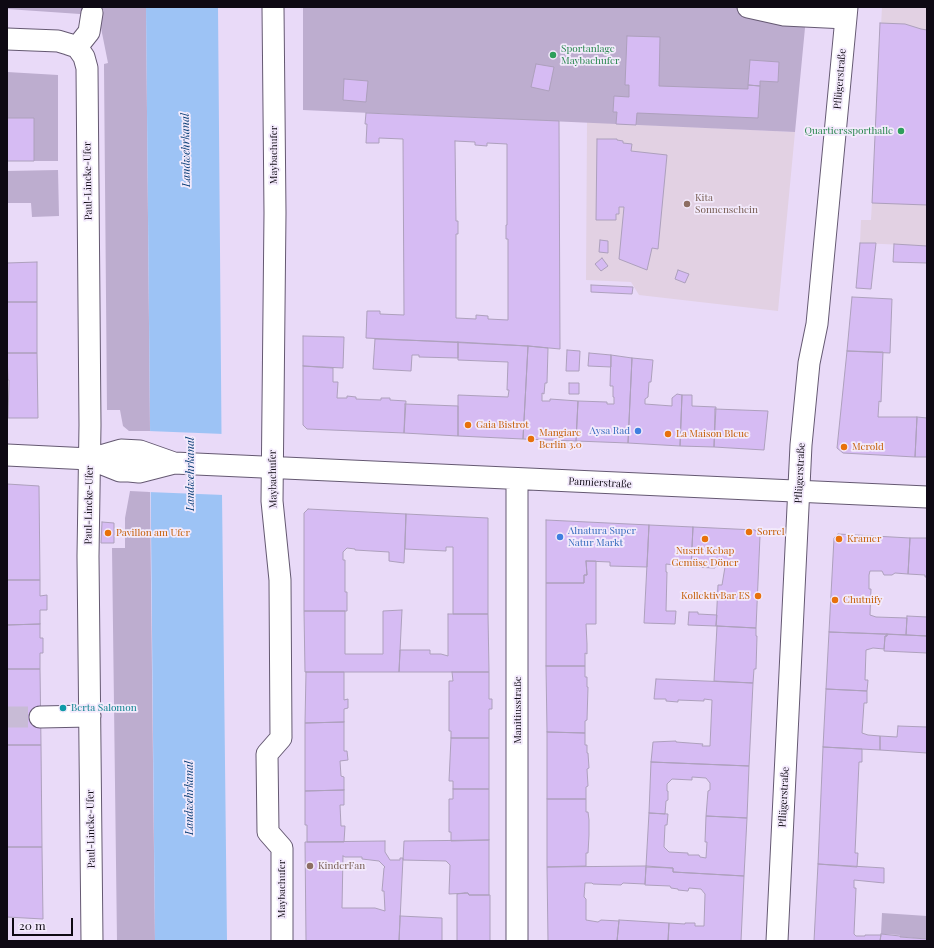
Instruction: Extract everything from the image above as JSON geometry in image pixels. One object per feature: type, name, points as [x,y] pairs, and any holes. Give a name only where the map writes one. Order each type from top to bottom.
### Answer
[{"type":"street","name":"Maybachufer","points":[[273,7],[275,213],[272,501],[280,580],[281,738],[267,754],[268,832],[282,848],[282,941]]},
{"type":"street","points":[[748,7],[784,15],[846,13]]},
{"type":"street","points":[[7,39],[58,41],[77,47],[89,32],[92,13]]},
{"type":"street","name":"Pflügerstraße","points":[[777,941],[801,445],[809,364],[817,324],[846,13]]},
{"type":"street","name":"Paul-Lincke-Ufer","points":[[77,47],[84,57],[87,68],[90,459],[88,556],[92,941]]},
{"type":"street","name":"Pannierstraße","points":[[7,455],[90,459],[120,471],[139,472],[146,461],[927,497]]},
{"type":"street","name":"Manitiusstraße","points":[[517,479],[518,941]]},
{"type":"street","points":[[40,717],[90,716]]},
{"type":"shaded area","points":[[7,7],[146,7],[150,431],[129,431],[123,426],[120,410],[107,410],[104,64],[108,63],[98,13],[80,14],[7,9]]},
{"type":"shaded area","name":"Sportanlage Maybachufer","points":[[303,7],[807,7],[795,132],[303,110]]},
{"type":"shaded area","name":"Quartierssporthalle","points":[[882,7],[927,7],[927,246],[860,243],[861,220],[871,220]]},
{"type":"shaded area","points":[[7,72],[58,75],[58,161],[34,161],[34,118],[7,118]]},
{"type":"shaded area","name":"Kita Sonnenschein","points":[[587,122],[795,132],[778,311],[639,295],[631,282],[586,280]]},
{"type":"shaded area","points":[[58,170],[59,216],[32,217],[31,203],[7,203],[7,171]]},
{"type":"shaded area","points":[[130,491],[150,492],[155,941],[117,941],[112,548],[125,548],[125,518]]},
{"type":"shaded area","points":[[882,913],[927,916],[927,939],[881,934]]},
{"type":"water","name":"Landwehrkanal","points":[[146,7],[218,7],[227,941],[155,941]]},
{"type":"pier","points":[[148,431],[224,434],[224,495],[148,492],[150,490]]},
{"type":"building","name":"Quartierssporthalle","points":[[880,23],[905,24],[927,30],[927,205],[872,203]]},
{"type":"building","points":[[627,36],[660,37],[659,86],[748,89],[748,85],[760,86],[758,118],[637,113],[636,125],[616,124],[617,112],[613,112],[614,96],[629,97],[629,85],[625,85]]},
{"type":"building","points":[[750,60],[779,62],[778,82],[760,81],[760,86],[748,85]]},
{"type":"building","points":[[536,64],[554,67],[549,91],[531,87]]},
{"type":"building","points":[[344,79],[368,81],[366,102],[343,100]]},
{"type":"building","points":[[366,113],[559,121],[560,349],[366,338],[367,311],[380,311],[380,314],[404,315],[403,139],[379,138],[379,143],[366,143],[367,124],[365,124]],"holes":[[[455,141],[475,142],[475,145],[487,146],[487,143],[507,144],[506,239],[508,239],[508,320],[488,319],[488,316],[476,315],[476,319],[456,318],[456,234],[458,234],[458,221],[456,221]]]},
{"type":"building","points":[[7,118],[34,118],[34,161],[7,161]]},
{"type":"building","points":[[597,139],[617,139],[623,141],[623,143],[632,144],[631,151],[667,155],[658,249],[652,248],[647,270],[619,259],[624,207],[619,207],[619,214],[616,214],[616,220],[596,220]]},
{"type":"building","points":[[600,240],[608,241],[608,253],[599,252]]},
{"type":"building","points":[[860,243],[876,243],[871,289],[856,288]]},
{"type":"building","points":[[894,244],[927,246],[927,263],[893,262]]},
{"type":"building","points":[[602,258],[608,266],[601,271],[595,264]]},
{"type":"building","points":[[37,262],[37,302],[7,302],[7,263]]},
{"type":"building","points":[[678,270],[689,274],[685,283],[675,279]]},
{"type":"building","points":[[591,285],[633,287],[632,294],[591,292]]},
{"type":"building","points":[[852,297],[892,299],[890,353],[847,351]]},
{"type":"building","points":[[7,302],[37,302],[37,353],[7,353]]},
{"type":"building","points":[[303,336],[344,337],[343,368],[303,366]]},
{"type":"building","points":[[375,339],[458,342],[458,358],[419,357],[419,355],[412,355],[411,371],[373,369]]},
{"type":"building","points":[[458,342],[528,346],[523,439],[458,436],[458,395],[508,397],[509,390],[507,390],[508,362],[458,360]]},
{"type":"building","points":[[528,346],[548,348],[547,383],[545,383],[544,394],[542,393],[542,401],[550,401],[550,399],[578,401],[576,441],[523,439]]},
{"type":"building","points":[[567,350],[580,351],[579,371],[566,371]]},
{"type":"building","points":[[847,351],[883,352],[881,402],[879,401],[878,417],[917,417],[915,457],[843,453],[837,448]]},
{"type":"building","points":[[7,353],[37,353],[38,418],[8,418],[9,380]]},
{"type":"building","points":[[589,353],[611,355],[611,367],[588,366]]},
{"type":"building","points":[[611,355],[632,358],[628,443],[576,441],[578,401],[607,402],[607,404],[614,404],[613,386],[610,386]]},
{"type":"building","points":[[632,358],[653,360],[651,382],[649,382],[648,397],[645,399],[645,404],[672,406],[672,398],[677,394],[682,395],[680,446],[628,443]]},
{"type":"building","points":[[303,366],[333,368],[333,382],[338,382],[337,398],[347,398],[347,396],[356,397],[356,399],[381,400],[381,398],[390,398],[390,400],[406,401],[404,433],[307,429],[303,425]]},
{"type":"building","points":[[569,383],[579,383],[579,394],[569,394]]},
{"type":"building","points":[[682,395],[692,395],[692,406],[716,407],[714,447],[680,446]]},
{"type":"building","points":[[405,404],[458,406],[458,436],[404,433]]},
{"type":"building","points":[[715,409],[768,411],[764,450],[714,447]]},
{"type":"building","points":[[917,417],[927,418],[927,457],[915,457]]},
{"type":"building","points":[[7,484],[39,486],[40,580],[7,580]]},
{"type":"building","points":[[308,509],[406,514],[404,563],[389,561],[389,552],[355,550],[347,548],[343,552],[343,560],[345,560],[345,592],[347,592],[347,611],[304,611],[304,513]]},
{"type":"building","points":[[406,514],[488,518],[488,614],[453,614],[453,547],[446,547],[446,551],[405,549]]},
{"type":"building","points":[[546,520],[649,525],[647,567],[610,566],[610,562],[586,561],[587,575],[584,575],[584,583],[546,583]]},
{"type":"building","name":"Pavillon am Ufer","points":[[102,522],[114,523],[114,543],[101,543]]},
{"type":"building","points":[[649,525],[693,527],[691,567],[675,567],[675,565],[666,564],[666,611],[676,611],[675,624],[644,623]]},
{"type":"building","points":[[693,527],[755,530],[760,536],[756,628],[716,626],[718,585],[722,585],[725,567],[691,567]]},
{"type":"building","points":[[838,534],[910,538],[908,574],[895,573],[892,575],[884,575],[882,571],[870,571],[869,575],[869,589],[871,589],[870,615],[876,617],[907,618],[906,635],[829,632],[834,538]]},
{"type":"building","points":[[910,538],[927,538],[927,577],[925,577],[925,575],[908,574]]},
{"type":"building","points":[[586,561],[596,561],[596,624],[586,624],[587,654],[585,653],[585,666],[546,666],[546,583],[584,583],[584,575],[587,575]]},
{"type":"building","points":[[7,580],[40,580],[40,596],[47,595],[47,610],[40,610],[40,624],[7,625]]},
{"type":"building","points":[[402,610],[399,672],[305,672],[304,611],[345,611],[345,654],[383,654],[383,611]]},
{"type":"building","points":[[689,612],[717,615],[716,626],[688,625]]},
{"type":"building","points":[[448,614],[488,614],[489,672],[399,672],[400,650],[430,650],[430,654],[441,654],[448,656]]},
{"type":"building","points":[[907,616],[927,617],[927,636],[906,635]]},
{"type":"building","points":[[40,624],[40,638],[43,638],[43,653],[40,653],[40,669],[7,669],[7,625]]},
{"type":"building","points":[[717,626],[756,628],[756,669],[754,669],[753,683],[714,681]]},
{"type":"building","points":[[829,632],[887,634],[887,636],[885,636],[884,649],[873,648],[866,650],[865,680],[868,680],[867,691],[826,689]]},
{"type":"building","points":[[887,634],[927,636],[927,653],[884,651],[885,636],[887,636]]},
{"type":"building","points":[[546,666],[585,666],[585,677],[587,677],[588,687],[585,733],[547,732]]},
{"type":"building","points":[[7,669],[40,669],[41,745],[7,745]]},
{"type":"building","points":[[306,672],[344,672],[344,700],[348,699],[348,708],[344,709],[344,722],[305,723]]},
{"type":"building","points":[[452,672],[489,672],[489,699],[492,699],[492,709],[489,709],[489,738],[451,738],[451,731],[449,731],[449,681],[453,681]]},
{"type":"building","points":[[656,679],[753,683],[749,766],[651,762],[653,742],[676,741],[710,746],[712,700],[678,700],[678,702],[666,701],[666,699],[654,699]]},
{"type":"building","points":[[826,689],[867,691],[867,703],[864,703],[862,733],[880,736],[880,750],[823,747]]},
{"type":"building","points":[[344,722],[344,751],[347,751],[348,760],[340,761],[341,776],[344,777],[344,790],[305,791],[305,723]]},
{"type":"building","points":[[898,726],[927,727],[927,753],[880,750],[880,736],[897,737]]},
{"type":"building","points":[[547,732],[585,733],[585,745],[587,745],[589,768],[587,769],[588,786],[586,787],[586,799],[547,799]]},
{"type":"building","points":[[451,738],[489,738],[489,789],[453,789],[453,781],[449,781]]},
{"type":"building","points":[[7,745],[41,745],[42,847],[7,847]]},
{"type":"building","points":[[823,747],[862,749],[862,762],[859,762],[855,853],[858,853],[857,867],[818,864]]},
{"type":"building","points":[[651,762],[749,766],[747,818],[706,816],[710,783],[706,778],[692,777],[692,780],[672,779],[667,784],[668,800],[666,801],[665,814],[649,813]]},
{"type":"building","points":[[453,789],[489,789],[489,840],[451,841],[451,832],[449,832],[449,799],[453,799]]},
{"type":"building","points":[[344,790],[344,805],[340,805],[341,826],[345,826],[344,842],[307,842],[307,825],[305,825],[305,791]]},
{"type":"building","points":[[547,799],[586,799],[586,812],[588,812],[589,820],[589,835],[588,853],[586,853],[586,866],[547,867]]},
{"type":"building","points":[[649,813],[668,814],[667,825],[665,825],[664,847],[669,852],[688,853],[688,855],[699,855],[700,857],[706,858],[706,816],[747,818],[744,876],[673,872],[673,868],[646,866]]},
{"type":"building","points":[[489,840],[489,895],[469,895],[468,893],[449,894],[450,865],[446,861],[403,860],[404,841]]},
{"type":"building","points":[[385,841],[385,852],[390,860],[400,860],[400,858],[403,858],[399,941],[306,940],[305,842]],"holes":[[[343,856],[362,857],[362,859],[379,861],[385,867],[382,891],[384,891],[385,911],[375,908],[342,908]]]},
{"type":"building","points":[[7,847],[42,847],[43,919],[7,917]]},
{"type":"building","points":[[818,864],[884,868],[884,883],[854,880],[854,888],[856,888],[854,934],[856,936],[881,935],[880,941],[814,941]]},
{"type":"building","points":[[646,866],[645,884],[623,883],[621,885],[585,883],[584,897],[586,899],[586,920],[598,922],[601,920],[619,921],[617,941],[548,941],[547,867]]},
{"type":"building","points":[[646,867],[673,868],[673,872],[744,876],[741,941],[668,941],[669,923],[695,923],[695,926],[704,926],[705,894],[701,889],[689,888],[688,891],[678,890],[671,888],[670,886],[645,885]]},
{"type":"building","points":[[468,893],[469,895],[490,895],[490,941],[457,941],[457,894]]},
{"type":"building","points":[[400,916],[442,918],[442,941],[399,941]]},
{"type":"building","points":[[619,920],[669,923],[668,941],[617,941]]},
{"type":"building","points":[[881,934],[927,939],[927,941],[880,941]]},
{"type":"tunnel","points":[[7,717],[40,717]]},
{"type":"place","name":"Sportanlage Maybachufer","points":[[553,55]]},
{"type":"place","name":"Quartierssporthalle","points":[[901,131]]},
{"type":"place","name":"Kita Sonnenschein","points":[[687,204]]},
{"type":"place","name":"Gaia Bistrot","points":[[468,425]]},
{"type":"place","name":"Aysa Rad","points":[[638,431]]},
{"type":"place","name":"La Maison Bleue","points":[[668,434]]},
{"type":"place","name":"Mangiare Berlin 3.0","points":[[531,439]]},
{"type":"place","name":"Merold","points":[[844,447]]},
{"type":"place","name":"Sorrel","points":[[749,532]]},
{"type":"place","name":"Pavillon am Ufer","points":[[108,533]]},
{"type":"place","name":"Alnatura Super Natur Markt","points":[[560,537]]},
{"type":"place","name":"Nusrit Kebap Gemüse Döner","points":[[705,539]]},
{"type":"place","name":"Kramer","points":[[839,539]]},
{"type":"place","name":"KollektivBar ES","points":[[758,596]]},
{"type":"place","name":"Chutnify","points":[[835,600]]},
{"type":"place","name":"Berta Salomon","points":[[63,708]]},
{"type":"place","name":"KinderFan","points":[[310,866]]}]
